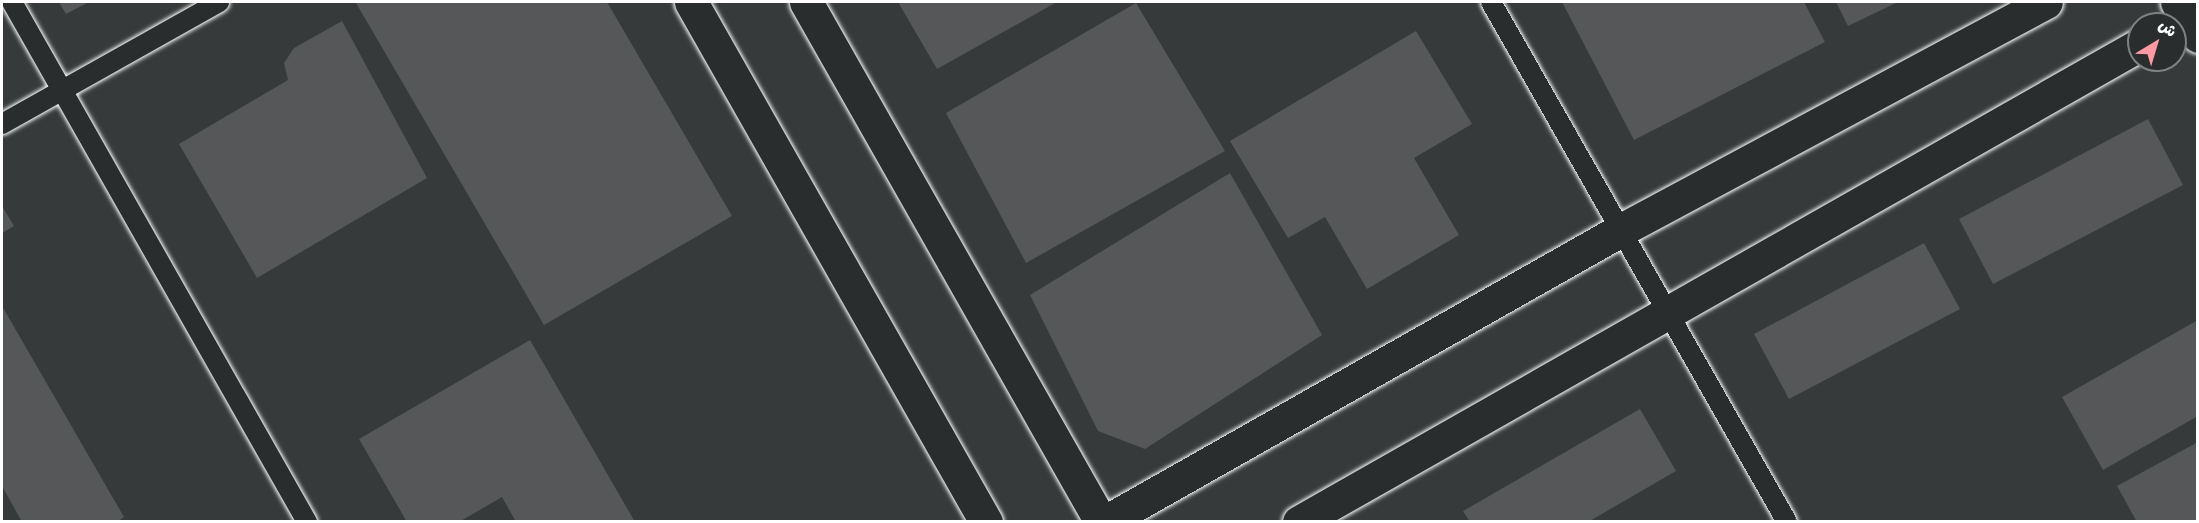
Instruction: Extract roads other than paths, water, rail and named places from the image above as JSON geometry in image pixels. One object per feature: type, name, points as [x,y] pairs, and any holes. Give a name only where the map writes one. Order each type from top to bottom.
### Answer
[{"type":"street","points":[[691,2],[986,522]]},
{"type":"street","points":[[806,2],[1103,522],[1621,230],[2046,2]]},
{"type":"street","points":[[1299,522],[2127,52]]},
{"type":"lane","points":[[12,2],[307,522]]},
{"type":"lane","points":[[2,124],[219,2]]},
{"type":"lane","points":[[1491,2],[1787,522]]}]
